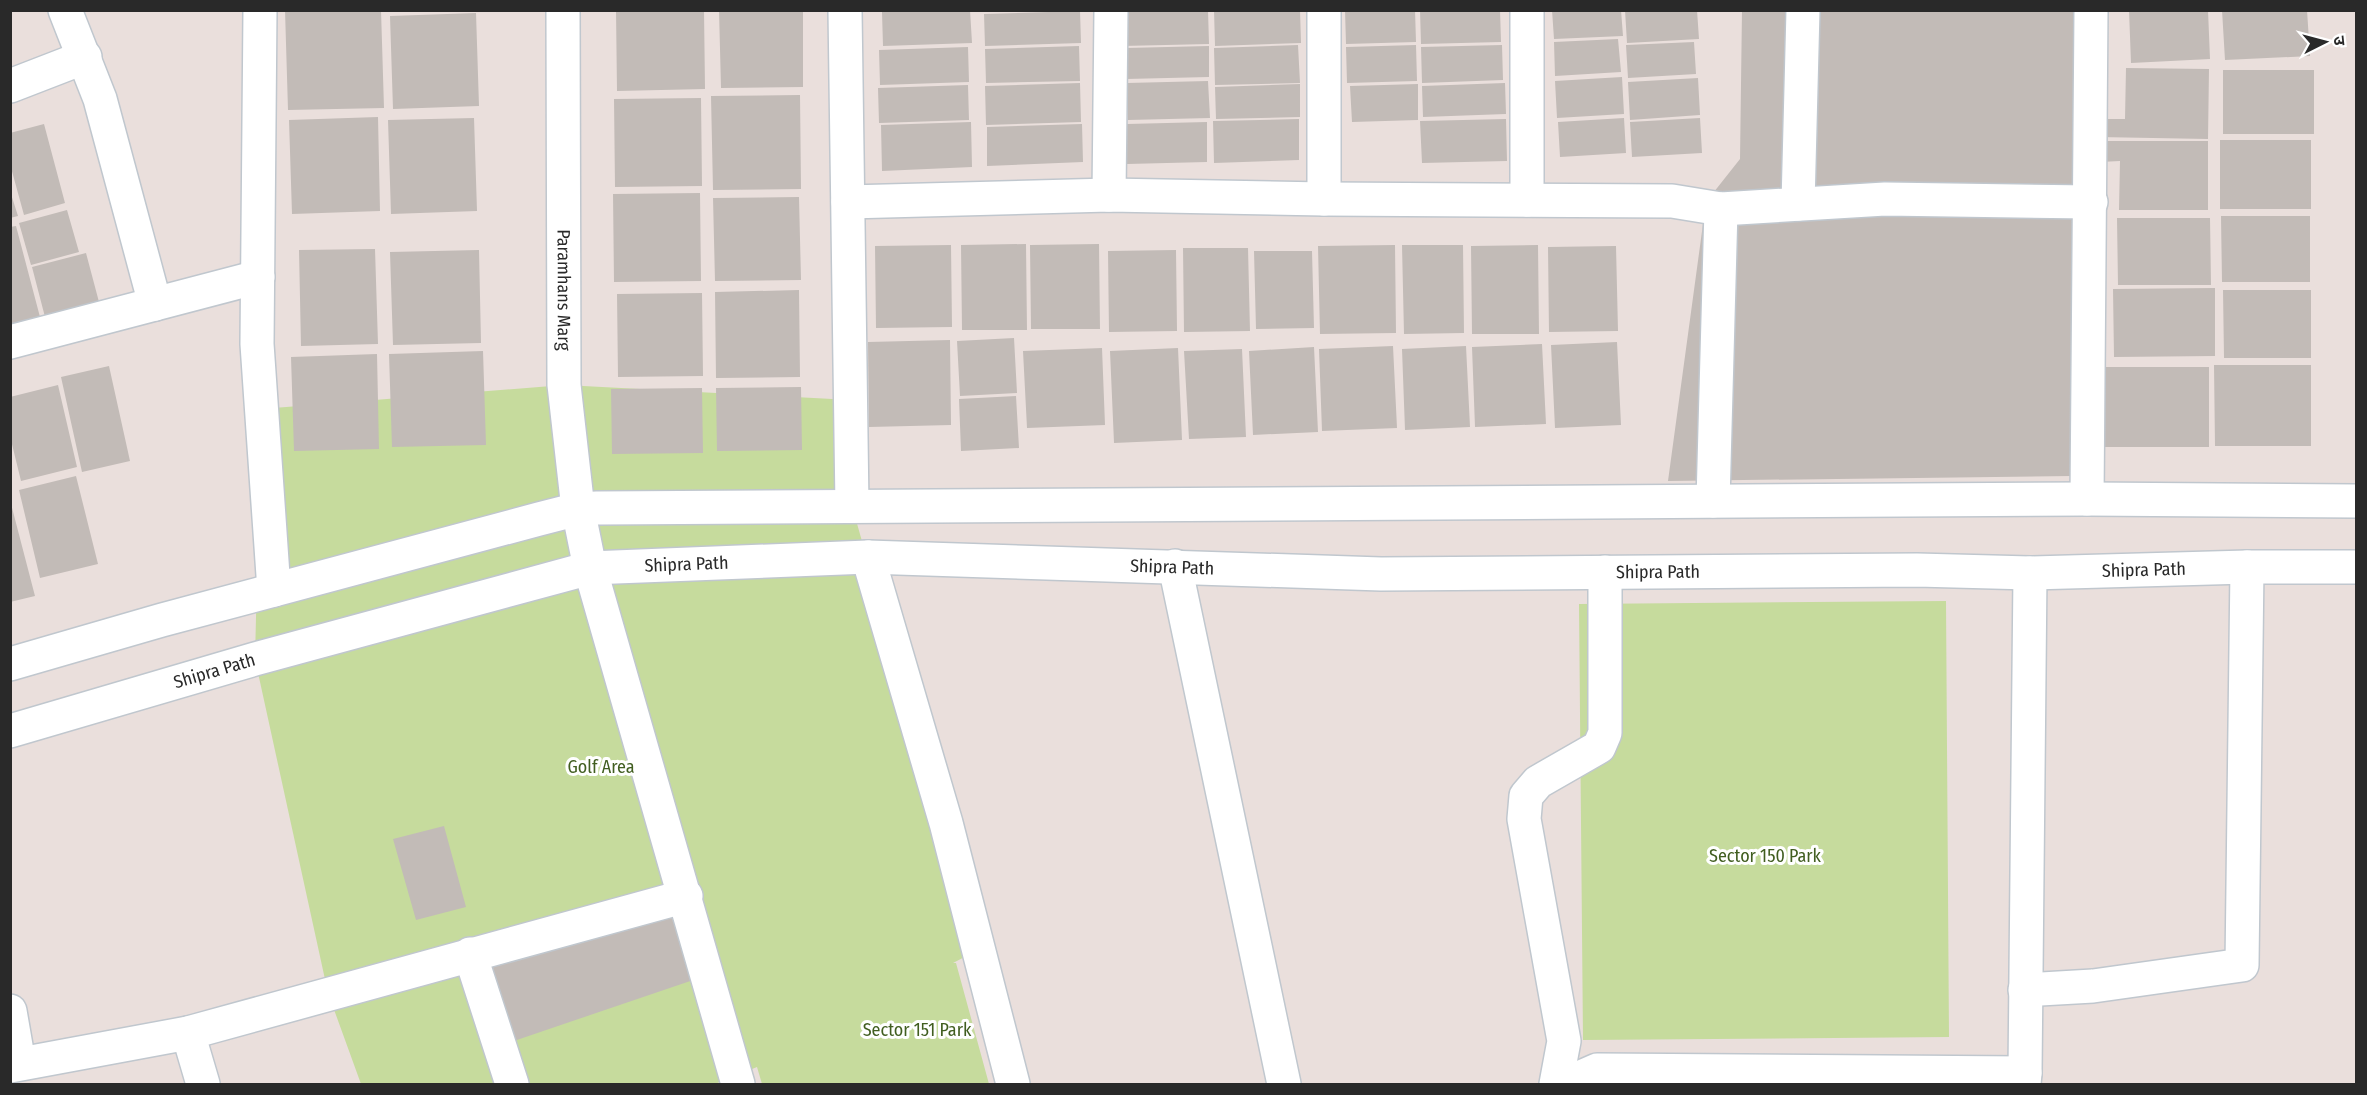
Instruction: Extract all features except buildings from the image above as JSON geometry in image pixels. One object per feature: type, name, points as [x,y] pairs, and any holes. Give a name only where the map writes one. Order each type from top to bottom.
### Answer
[{"type":"street","points":[[65,10],[100,99],[155,304]]},
{"type":"street","points":[[260,10],[257,344],[274,590]]},
{"type":"street","name":"Paramhans Marg","points":[[563,10],[564,385],[578,509],[590,568],[686,896],[738,1084]]},
{"type":"street","points":[[845,10],[852,506]]},
{"type":"street","points":[[1109,195],[1111,10]]},
{"type":"street","points":[[1324,10],[1324,199]]},
{"type":"street","points":[[1527,10],[1527,200]]},
{"type":"street","points":[[1798,204],[1803,10]]},
{"type":"street","points":[[2087,499],[2091,10]]},
{"type":"street","points":[[10,86],[85,57]]},
{"type":"street","points":[[848,202],[1109,195],[1672,201],[1721,210],[1885,199],[2091,202]]},
{"type":"street","points":[[1713,501],[1721,210]]},
{"type":"street","points":[[10,342],[258,277]]},
{"type":"street","points":[[10,664],[274,590],[578,509],[2087,499],[2356,501]]},
{"type":"street","points":[[868,557],[946,823],[1013,1084]]},
{"type":"street","name":"Shipra Path","points":[[10,731],[255,659],[590,568],[868,557],[1380,573],[1917,570],[2030,573],[2247,567],[2356,567]]},
{"type":"street","points":[[1174,566],[1284,1084]]},
{"type":"street","points":[[2025,990],[2093,986],[2242,965],[2247,567]]},
{"type":"street","points":[[1556,1084],[1564,1041],[1524,819],[1526,796],[1538,782],[1599,747],[1605,733],[1605,572]]},
{"type":"street","points":[[1565,1084],[1597,1070],[2024,1079],[2030,573]]},
{"type":"street","points":[[10,1011],[15,1064],[188,1033],[686,896]]},
{"type":"street","points":[[470,954],[512,1084]]},
{"type":"street","points":[[188,1033],[203,1084]]},
{"type":"green space","name":"Golf Area","points":[[564,385],[851,400],[852,506],[978,950],[953,963],[956,963],[989,1084],[762,1084],[757,1067],[715,1084],[361,1084],[328,993],[255,659],[261,409]]},
{"type":"green space","name":"Sector 150 Park","points":[[1946,601],[1949,1037],[1583,1040],[1579,604]]},
{"type":"park label","name":"Sector 151 Park","points":[[917,1030]]}]
